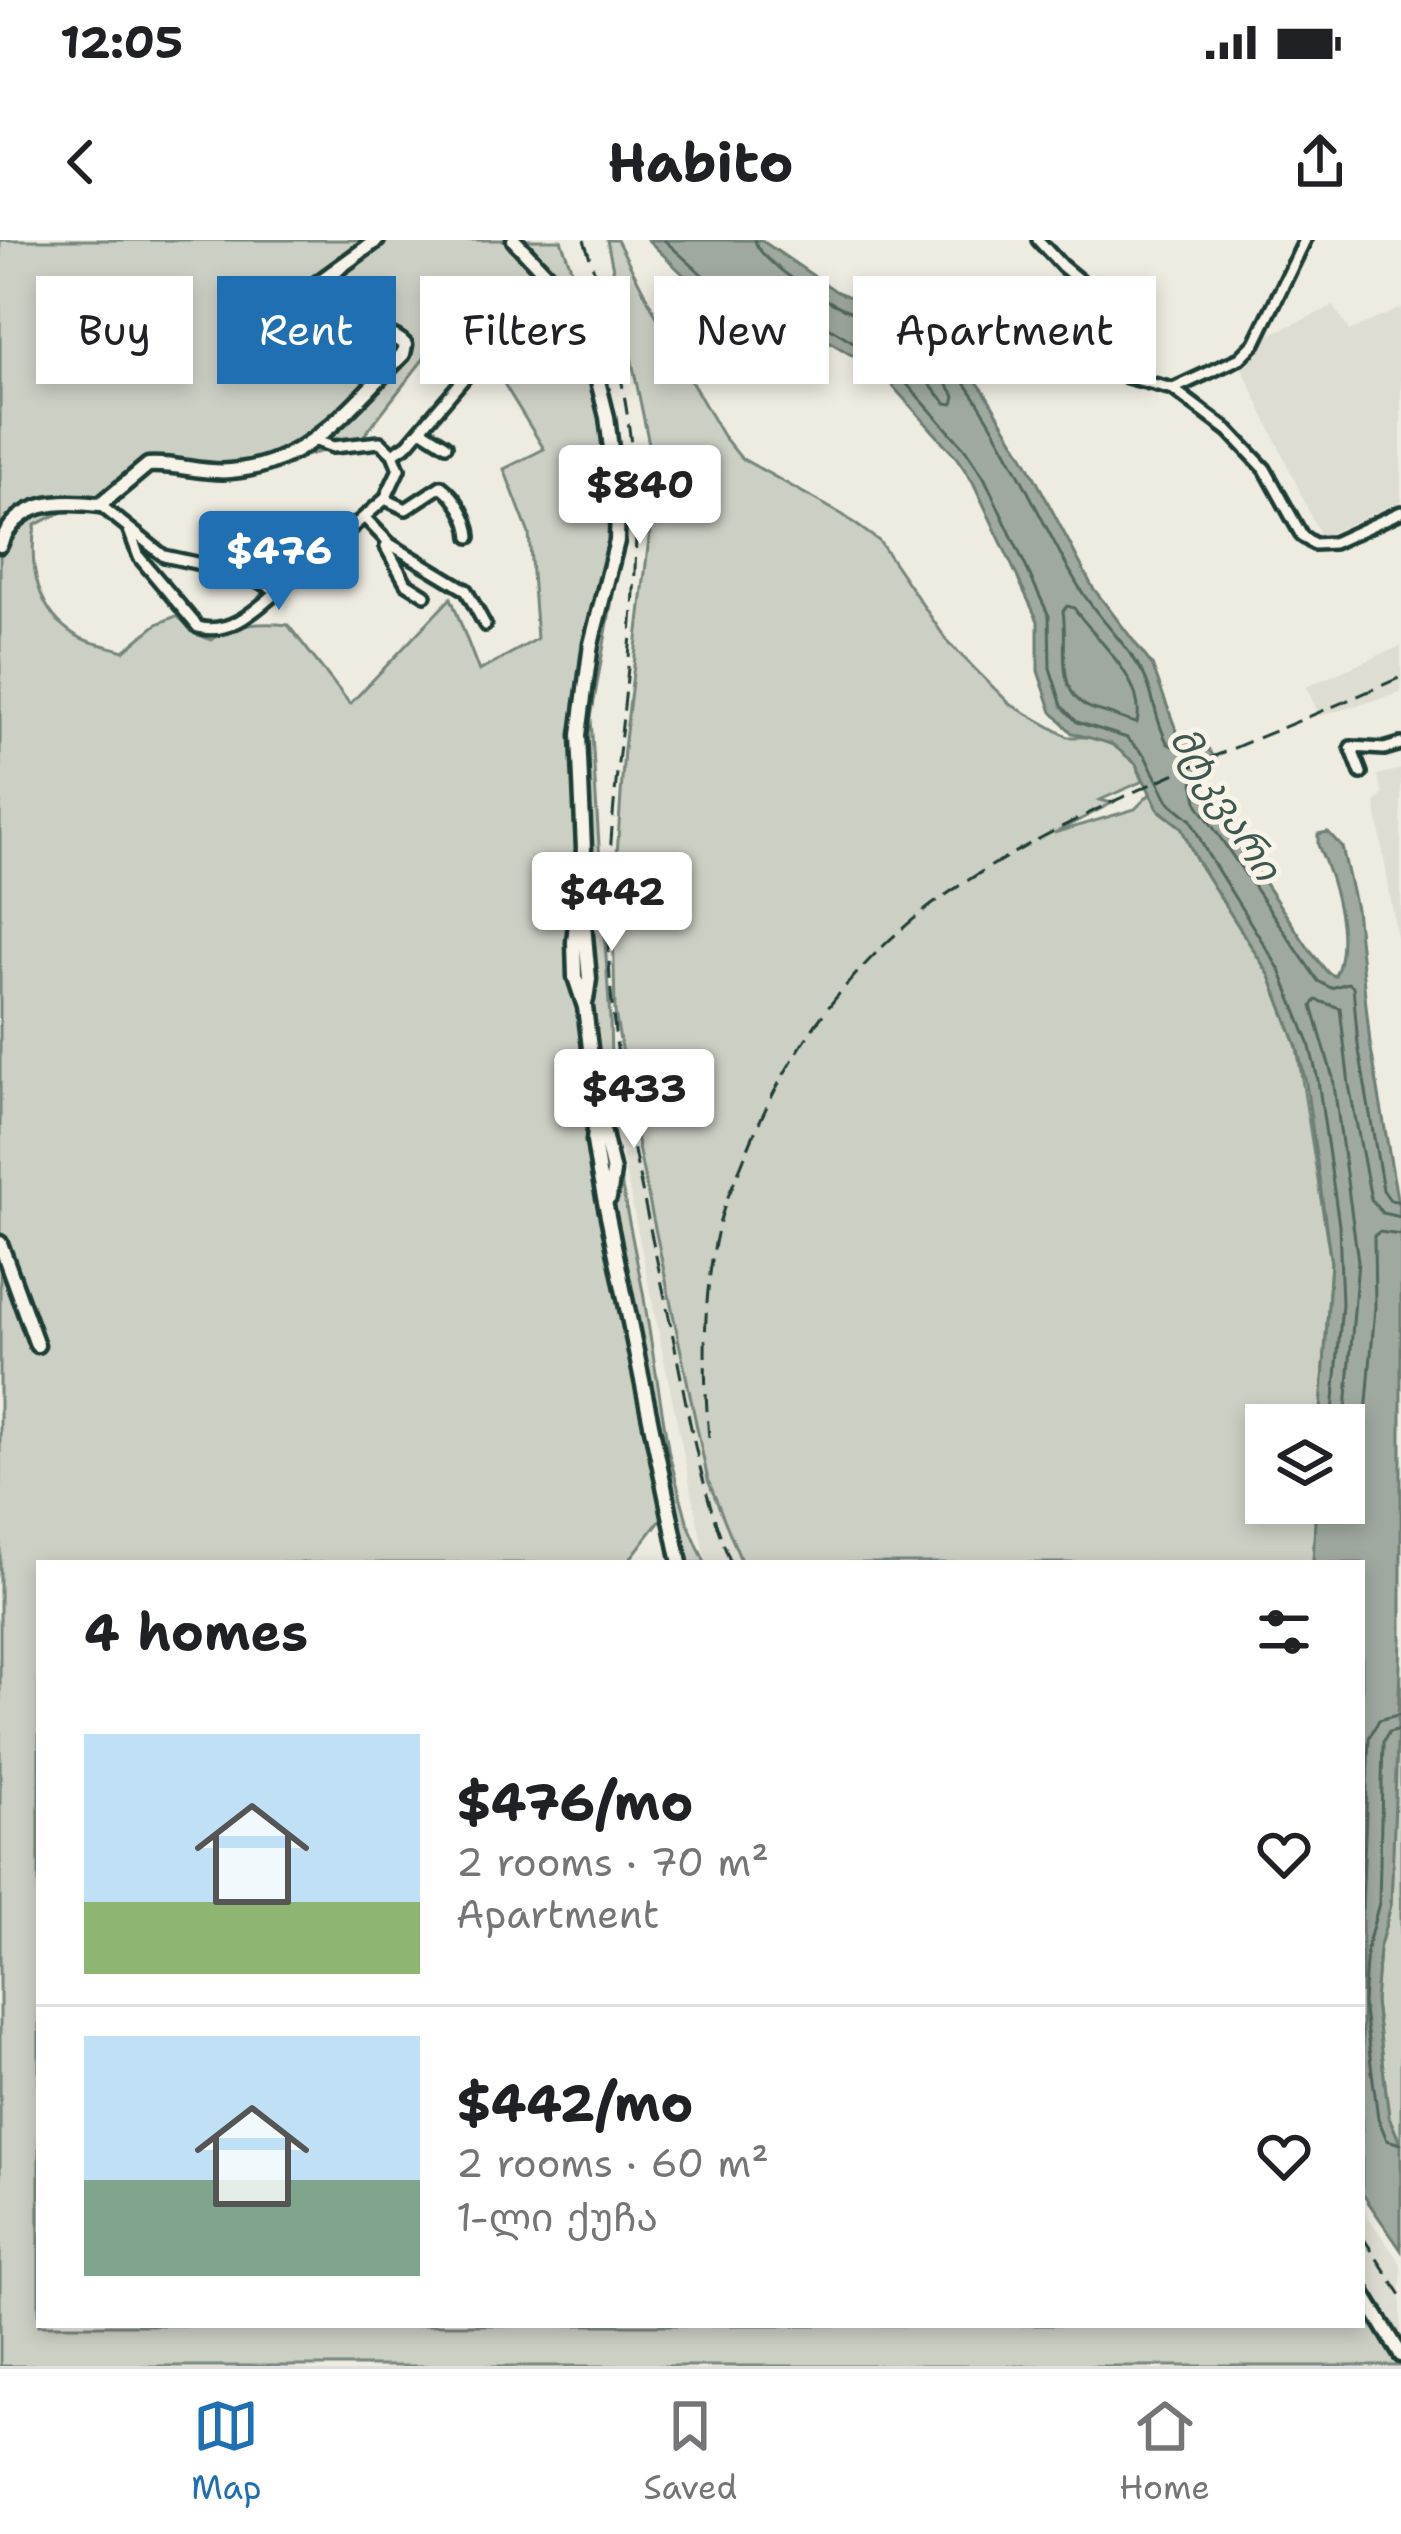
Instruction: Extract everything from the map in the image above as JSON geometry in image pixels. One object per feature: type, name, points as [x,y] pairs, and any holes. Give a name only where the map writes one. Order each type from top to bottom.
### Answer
[{"type":"main road","points":[[0,545],[8,529],[38,506],[63,501],[100,505],[148,465],[225,472],[259,468],[316,441],[404,354],[405,345],[392,335],[341,329],[302,309],[311,287],[377,240]]},
{"type":"main road","points":[[514,240],[559,288],[588,341],[614,463],[616,541],[591,644],[580,719],[581,901],[590,980],[585,1007],[597,1106],[594,1142],[679,1560]]},
{"type":"main road","points":[[0,1243],[37,1345]]},
{"type":"main road","points":[[1366,2304],[1401,2355]]},
{"type":"street","points":[[1038,240],[1096,294],[1100,317],[1127,377],[1173,389],[1229,430],[1264,470],[1302,536],[1314,544],[1333,543],[1401,512]]},
{"type":"street","points":[[1173,389],[1240,358],[1255,343],[1306,240]]},
{"type":"street","points":[[393,454],[459,384]]},
{"type":"street","points":[[421,429],[446,445]]},
{"type":"street","points":[[129,530],[139,557],[198,627],[211,631],[236,622],[344,532],[369,520],[399,469],[393,454],[380,442],[333,448],[316,441]]},
{"type":"street","points":[[385,499],[406,509],[441,486],[469,521],[470,537]]},
{"type":"street","points":[[100,505],[164,556],[242,573],[278,591]]},
{"type":"street","points":[[369,520],[406,583],[424,595]]},
{"type":"street","points":[[369,520],[390,544],[466,590],[485,625]]},
{"type":"street","points":[[1361,773],[1352,747],[1384,749],[1401,744]]},
{"type":"shaded area","points":[[0,240],[561,240],[574,276],[420,276],[420,363],[355,447],[319,452],[224,480],[154,469],[35,525],[33,556],[45,602],[63,626],[82,639],[124,651],[157,624],[176,616],[212,640],[238,627],[288,625],[350,704],[451,598],[479,671],[537,639],[529,534],[504,469],[544,449],[504,384],[605,384],[613,417],[621,505],[613,594],[591,718],[613,1142],[669,1454],[687,1521],[704,1560],[687,1560],[678,1513],[664,1515],[629,1560],[36,1560],[36,2328],[1365,2328],[1365,2312],[1380,2310],[1401,2343],[1401,2366],[0,2366]]},
{"type":"shaded area","points":[[607,240],[617,240],[654,311],[654,384],[693,384],[741,458],[843,515],[879,541],[948,642],[1010,704],[1068,737],[1094,737],[1121,749],[1136,764],[1143,781],[1100,800],[1112,803],[1054,833],[1135,809],[1150,794],[1161,812],[1181,827],[1270,976],[1297,1047],[1331,1263],[1321,1404],[1245,1404],[1245,1524],[1315,1524],[1313,1560],[741,1560],[708,1480],[639,1152],[615,1012],[613,916],[624,749],[652,513],[649,444],[630,352],[630,276],[614,276]]},
{"type":"shaded area","points":[[1334,306],[1349,331],[1401,308],[1401,501],[1321,537],[1242,368],[1264,337]]},
{"type":"shaded area","points":[[1401,646],[1401,693],[1320,716],[1306,687]]},
{"type":"shaded area","points":[[1401,769],[1401,963],[1375,803],[1383,794],[1377,775]]},
{"type":"shaded area","points":[[639,1152],[708,1480],[742,1560],[705,1560],[622,1155]]},
{"type":"shaded area","points":[[1398,1674],[1401,2145],[1389,2117],[1375,2002],[1379,1949],[1391,1905]]},
{"type":"shaded area","points":[[1365,2212],[1401,2264],[1401,2339],[1365,2286]]},
{"type":"water","points":[[648,240],[761,240],[814,276],[685,276]]},
{"type":"water","points":[[829,287],[853,298],[853,356],[829,341]]},
{"type":"water","points":[[891,384],[979,384],[984,391],[1093,588],[1152,665],[1179,738],[1207,747],[1218,762],[1205,783],[1208,799],[1311,952],[1335,976],[1341,928],[1318,834],[1328,832],[1342,847],[1356,909],[1370,1043],[1401,1221],[1401,1640],[1391,1905],[1379,1949],[1375,2002],[1389,2117],[1401,2145],[1401,2250],[1365,2197],[1365,1560],[1313,1560],[1315,1524],[1365,1524],[1365,1404],[1321,1404],[1331,1263],[1306,1083],[1270,976],[1181,827],[1158,809],[1136,764],[1112,744],[1072,733],[1052,712],[1038,671],[1038,621],[973,482]]},
{"type":"railway","points":[[584,240],[619,367],[635,497],[633,601],[610,862],[613,1016],[637,1167],[694,1442],[730,1560]]},
{"type":"railway","points":[[709,1438],[707,1302],[722,1214],[779,1083],[853,978],[915,918],[1003,859],[1114,801],[1401,677]]},
{"type":"railway","points":[[1365,2241],[1401,2295]]},
{"type":"water label","name":"მტკვარი","points":[[1226,803]]}]
